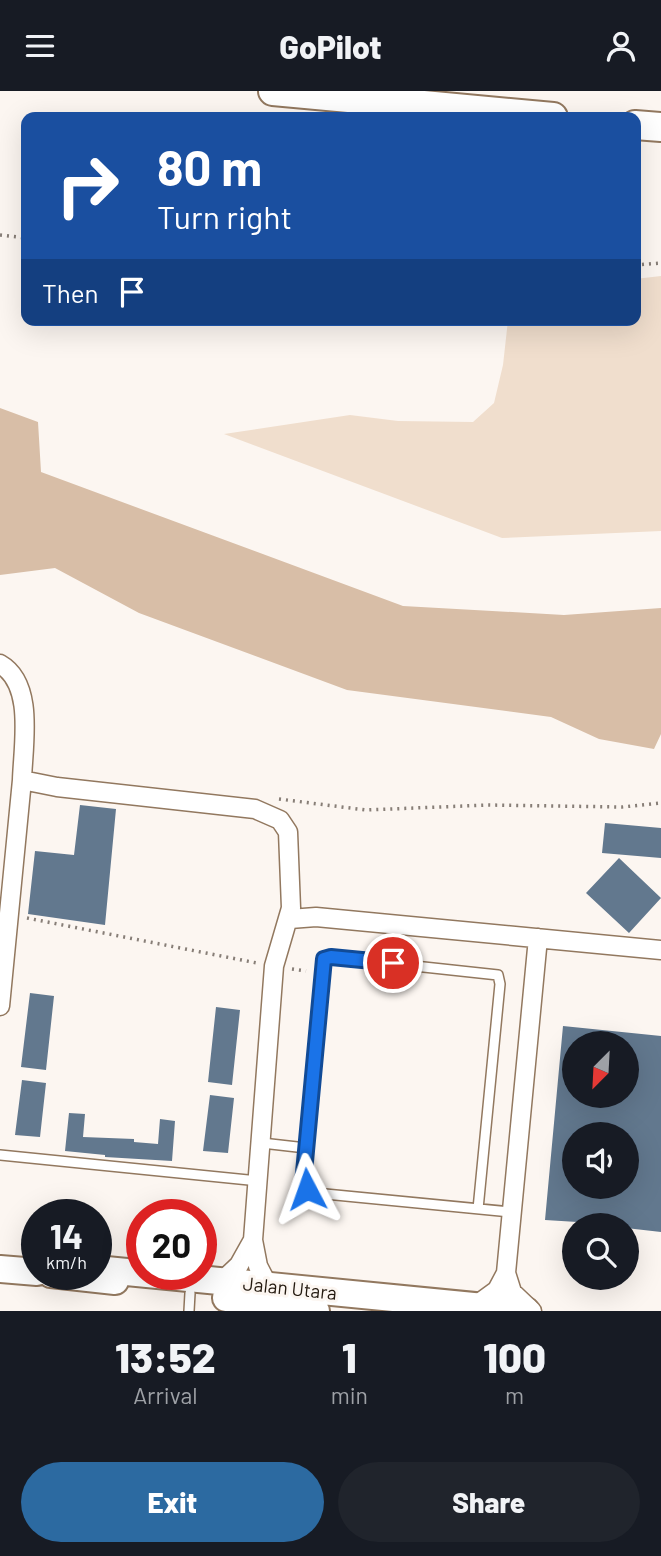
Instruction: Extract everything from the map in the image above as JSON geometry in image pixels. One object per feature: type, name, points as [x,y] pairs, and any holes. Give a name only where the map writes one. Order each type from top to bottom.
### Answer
[{"type":"main road","points":[[273,91],[499,112]]},
{"type":"main road","points":[[641,125],[661,127]]},
{"type":"street","points":[[0,664],[18,683],[24,727],[22,780],[0,1006]]},
{"type":"street","points":[[22,780],[255,809],[275,816],[285,825],[290,841],[290,919],[282,934],[274,966],[253,1240],[258,1266],[267,1286],[279,1297],[400,1311]]},
{"type":"street","points":[[290,919],[316,917],[661,950]]},
{"type":"street","points":[[532,1311],[512,1292],[506,1273],[538,938]]},
{"type":"street","points":[[222,1281],[239,1265],[253,1240]]},
{"type":"street","points":[[0,1259],[21,1261]]},
{"type":"street","points":[[0,1269],[21,1271]]},
{"type":"street","name":"Jalan Utara","points":[[112,1271],[526,1311]]},
{"type":"street","points":[[475,1306],[496,1290],[506,1273]]},
{"type":"street","name":"Jalan Utara","points":[[112,1286],[189,1302],[316,1311]]},
{"type":"lane","points":[[478,1209],[500,984],[498,975],[491,972],[331,957],[324,959],[303,1183],[307,1189],[316,1192],[478,1209],[512,1212]]},
{"type":"lane","points":[[262,1143],[306,1148]]},
{"type":"lane","points":[[0,1155],[258,1181]]},
{"type":"path","points":[[0,235],[21,237]]},
{"type":"path","points":[[641,265],[661,263]]},
{"type":"path","points":[[266,798],[366,810],[488,806],[622,807],[661,803]]},
{"type":"path","points":[[18,917],[306,971]]},
{"type":"shaded area","points":[[661,276],[661,531],[502,538],[224,434],[350,415],[398,421],[473,422],[494,403],[503,365],[507,326],[641,326],[641,278]]},
{"type":"shaded area","points":[[0,408],[38,422],[41,472],[403,606],[564,615],[661,608],[661,734],[654,749],[599,739],[551,717],[347,690],[139,613],[55,568],[0,575]]},
{"type":"building","points":[[80,805],[116,809],[105,925],[28,914],[35,851],[74,855]]},
{"type":"building","points":[[605,823],[661,828],[661,858],[602,853]]},
{"type":"building","points":[[619,858],[661,898],[629,933],[586,893]]},
{"type":"building","points":[[30,993],[54,996],[46,1070],[21,1067]]},
{"type":"building","points":[[216,1007],[240,1010],[232,1085],[208,1082]]},
{"type":"building","points":[[563,1026],[612,1031],[563,1031]]},
{"type":"building","points":[[639,1034],[661,1036],[661,1232],[639,1229],[639,1213],[562,1213],[562,1221],[545,1220],[562,1037],[562,1108],[639,1108]]},
{"type":"building","points":[[22,1080],[46,1083],[40,1137],[15,1135]]},
{"type":"building","points":[[210,1095],[234,1098],[228,1153],[203,1151]]},
{"type":"building","points":[[69,1113],[85,1114],[83,1137],[134,1139],[134,1142],[158,1144],[160,1119],[175,1121],[172,1161],[105,1157],[65,1151]]},
{"type":"route","points":[[307,1189],[303,1183],[324,959],[331,957],[393,963]]}]
